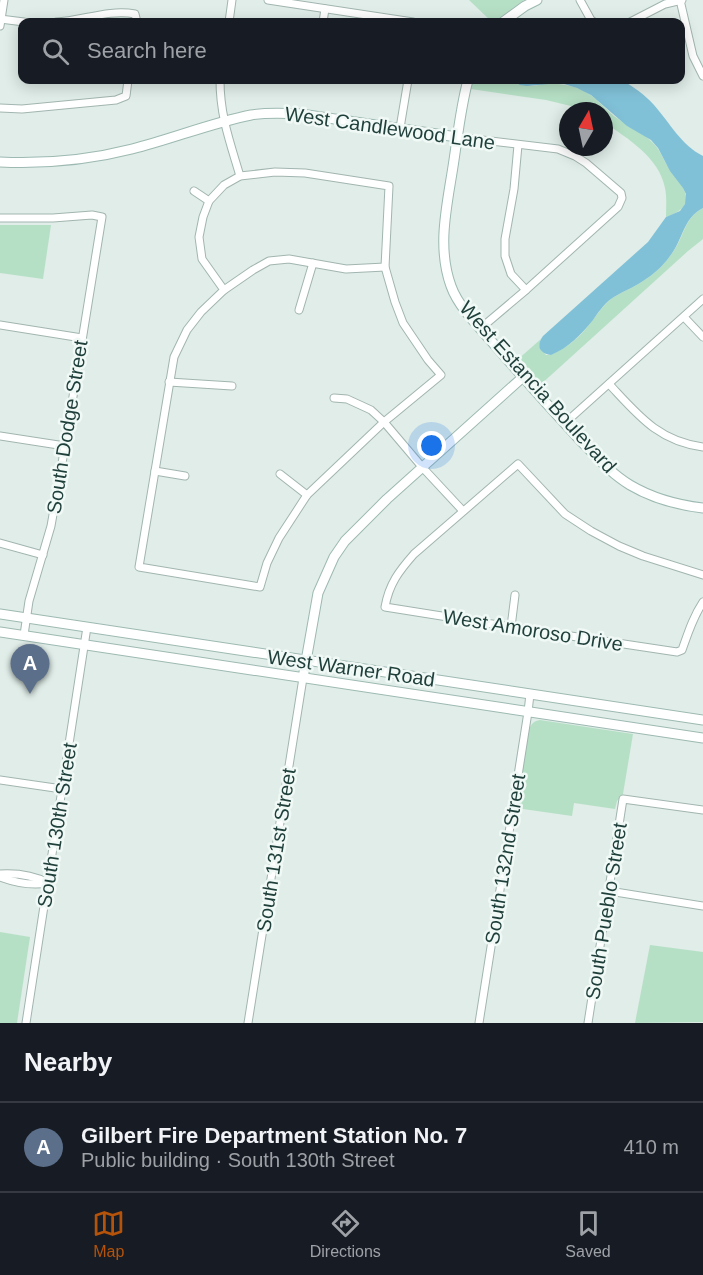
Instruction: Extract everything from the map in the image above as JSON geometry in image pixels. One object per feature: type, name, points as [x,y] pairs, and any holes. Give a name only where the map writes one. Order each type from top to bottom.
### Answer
[{"type":"street","points":[[4,0],[0,22],[18,22]]},
{"type":"street","points":[[230,18],[232,0]]},
{"type":"street","points":[[267,0],[386,18]]},
{"type":"street","points":[[508,18],[537,0]]},
{"type":"street","points":[[580,0],[590,18]]},
{"type":"street","points":[[638,18],[665,4],[681,0],[685,18]]},
{"type":"street","points":[[323,18],[325,9]]},
{"type":"street","points":[[81,18],[126,12],[135,14],[136,18]]},
{"type":"street","points":[[685,19],[693,56],[703,76]]},
{"type":"street","points":[[0,108],[21,109],[116,100],[126,96],[128,84]]},
{"type":"street","points":[[220,84],[223,122],[240,176]]},
{"type":"street","points":[[400,128],[407,84]]},
{"type":"street","name":"West Estancia Boulevard","points":[[467,84],[444,229],[444,253],[451,288],[462,307],[602,463],[629,484],[662,499],[703,508]]},
{"type":"street","name":"West Candlewood Lane","points":[[0,162],[47,162],[102,156],[251,115],[290,113],[558,149],[575,156],[615,187],[621,193],[622,198],[618,207],[526,290]]},
{"type":"street","points":[[481,328],[526,290],[511,274],[505,256],[505,239],[514,189],[518,145]]},
{"type":"street","points":[[224,290],[202,259],[199,237],[209,201],[224,185],[240,176],[275,172],[305,173],[389,186],[385,267],[403,323],[441,375],[384,422],[307,495],[279,538],[267,563],[260,587],[139,567],[174,357],[187,330],[201,312],[224,290],[269,261],[289,259],[346,269],[385,267]]},
{"type":"street","points":[[194,191],[209,201]]},
{"type":"street","name":"South Dodge Street","points":[[0,218],[92,215],[102,217],[51,526],[35,578],[24,635]]},
{"type":"street","points":[[299,310],[313,263]]},
{"type":"street","points":[[565,423],[703,299]]},
{"type":"street","points":[[684,316],[703,337]]},
{"type":"street","points":[[0,325],[82,338]]},
{"type":"street","points":[[303,678],[318,592],[334,557],[345,541],[356,528],[523,377]]},
{"type":"street","points":[[169,381],[232,386]]},
{"type":"street","points":[[609,384],[648,425],[668,437],[703,447]]},
{"type":"street","points":[[334,398],[347,399],[370,410],[384,422],[463,511],[518,464],[565,514],[591,531],[643,556],[703,575]]},
{"type":"street","points":[[0,436],[65,446]]},
{"type":"street","points":[[155,471],[185,476]]},
{"type":"street","points":[[280,474],[307,495]]},
{"type":"street","name":"West Amoroso Drive","points":[[463,511],[404,565],[388,592],[385,607],[677,652],[682,650],[703,602]]},
{"type":"street","points":[[0,543],[43,555]]},
{"type":"street","points":[[511,627],[516,595]]},
{"type":"street","name":"West Warner Road","points":[[0,614],[703,720]]},
{"type":"street","name":"South 130th Street","points":[[26,1023],[87,627]]},
{"type":"street","name":"West Warner Road","points":[[0,632],[703,738]]},
{"type":"street","name":"South 131st Street","points":[[248,1023],[303,678]]},
{"type":"street","name":"South 132nd Street","points":[[479,1023],[530,694]]},
{"type":"street","points":[[0,780],[62,789]]},
{"type":"street","name":"South Pueblo Street","points":[[588,1023],[623,799],[703,810]]},
{"type":"street","points":[[0,876],[12,873],[37,877],[48,883]]},
{"type":"street","points":[[609,891],[703,906]]},
{"type":"green space","points":[[469,0],[524,0],[499,18],[488,18]]},
{"type":"green space","points":[[472,84],[536,86],[562,84],[587,92],[599,102],[559,103],[471,89]]},
{"type":"green space","points":[[613,115],[643,135],[659,150],[686,194],[683,207],[677,212],[666,217],[665,188],[662,177],[649,158],[613,128]]},
{"type":"green space","points":[[703,208],[703,239],[539,386],[516,361],[541,339],[539,346],[546,355],[555,353],[573,342],[611,299],[647,279],[661,267],[675,250],[691,217]]},
{"type":"green space","points":[[0,225],[51,225],[43,279],[0,273]]},
{"type":"green space","points":[[540,720],[633,734],[623,794],[617,801],[615,809],[574,803],[572,816],[516,808],[529,729],[533,723]]},
{"type":"green space","points":[[0,932],[30,937],[17,1023],[0,1023]]},
{"type":"green space","points":[[650,945],[703,952],[703,1022],[635,1023]]},
{"type":"water","points":[[519,84],[549,84],[527,86]]},
{"type":"water","points":[[564,84],[628,84],[647,98],[682,140],[703,156],[703,208],[691,217],[674,250],[658,270],[647,279],[608,301],[579,336],[569,345],[551,355],[541,351],[539,346],[543,336],[648,242],[666,217],[680,211],[685,204],[686,194],[658,148],[651,140],[627,126],[613,114],[613,102],[599,102],[591,95]]},
{"type":"place","name":"Gilbert Fire Department Station No. 7","points":[[30,694]]}]
